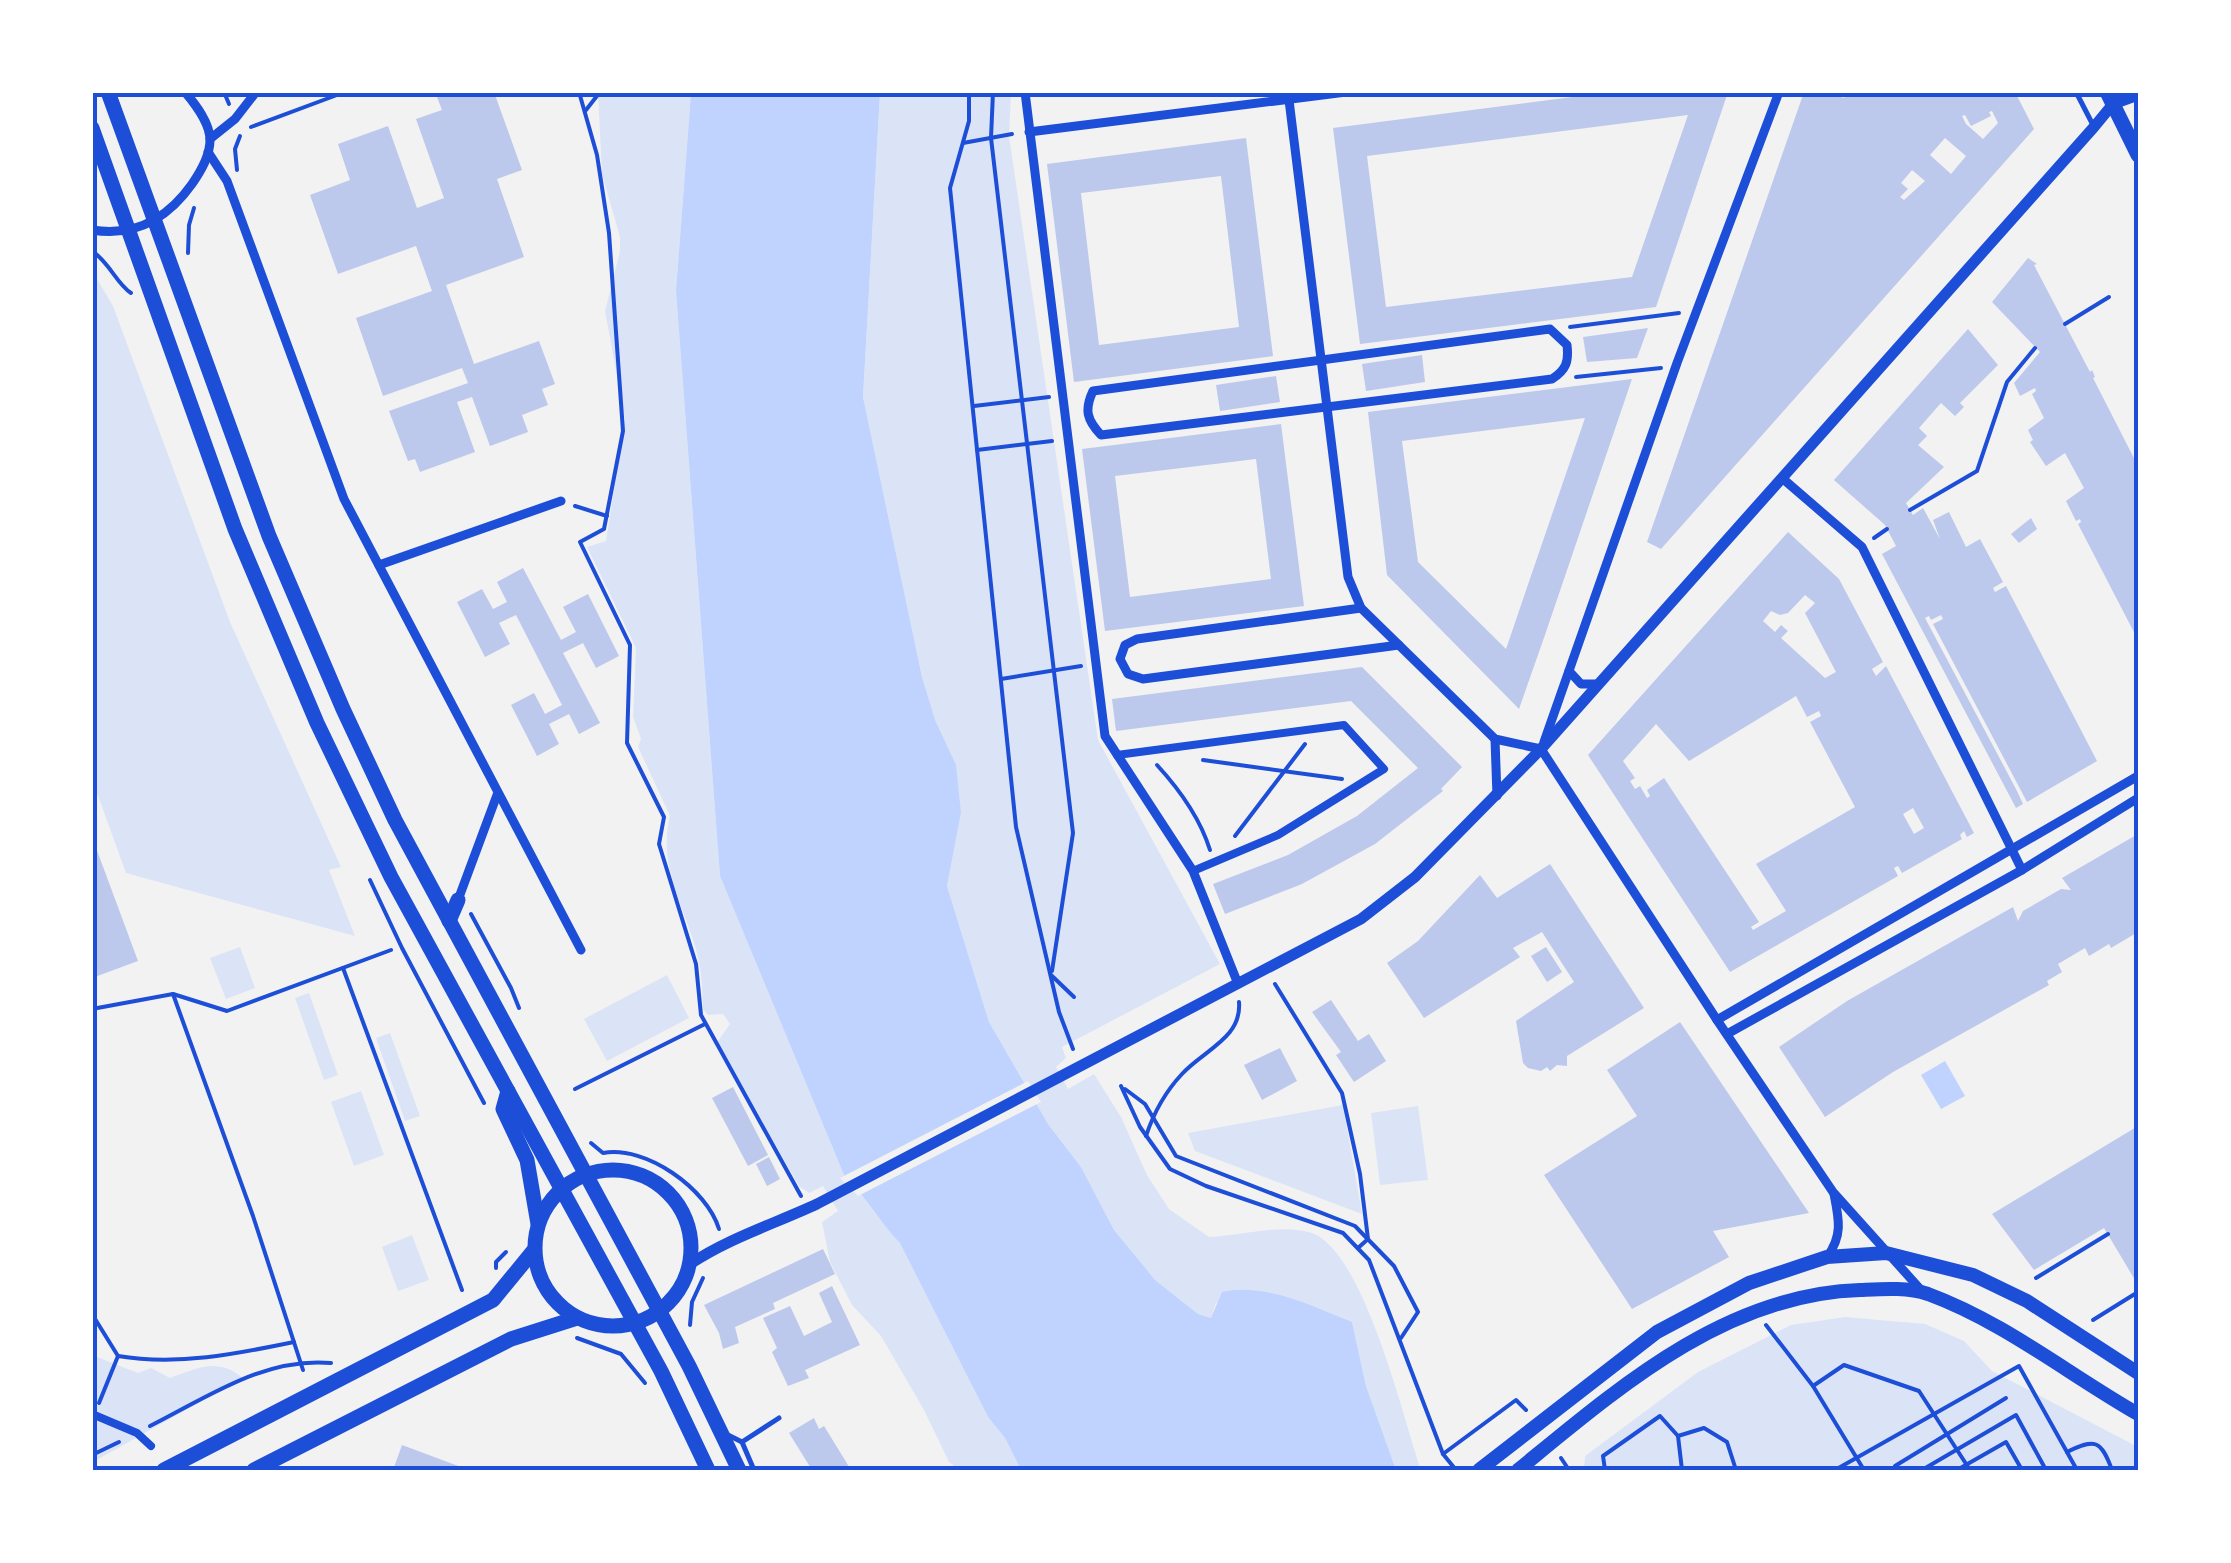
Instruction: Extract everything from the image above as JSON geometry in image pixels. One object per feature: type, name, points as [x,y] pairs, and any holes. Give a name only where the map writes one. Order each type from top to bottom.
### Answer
[{"type":"main road","points":[[108,92],[268,536],[343,709],[449,921],[660,1311],[739,1470]]},
{"type":"main road","points":[[2112,96],[2138,156]]},
{"type":"main road","points":[[92,128],[235,529],[318,723],[391,877],[635,1323],[708,1470]]},
{"type":"main road","points":[[449,921],[458,900]]},
{"type":"main road","points":[[508,1091],[503,1109],[527,1160],[538,1224],[534,1250],[549,1293],[577,1318],[616,1327],[660,1311],[674,1298],[690,1264],[688,1223],[678,1205],[665,1189],[628,1172],[608,1170],[587,1175],[561,1190],[538,1224]]},
{"type":"main road","points":[[164,1470],[492,1300],[534,1250]]},
{"type":"main road","points":[[1479,1470],[1657,1332],[1748,1283],[1827,1257],[1886,1252],[1974,1275],[2027,1301],[2138,1373]]},
{"type":"main road","points":[[1518,1470],[1689,1342],[1759,1308],[1844,1290],[1923,1292],[1974,1313],[2138,1414]]},
{"type":"main road","points":[[254,1470],[511,1339],[577,1318]]},
{"type":"street","points":[[92,230],[130,231],[156,221],[178,204],[195,180],[210,139],[198,110],[185,92]]},
{"type":"street","points":[[210,139],[234,119],[256,92]]},
{"type":"street","points":[[1025,92],[1105,736],[1193,871],[1238,984]]},
{"type":"street","points":[[1029,132],[1289,96],[1346,92]]},
{"type":"street","points":[[1541,749],[1778,92]]},
{"type":"street","points":[[690,1264],[726,1242],[760,1232],[813,1206],[1238,984],[1360,919],[1415,878],[1497,796],[1599,684],[2094,127],[2112,96],[2138,95]]},
{"type":"street","points":[[1289,96],[1342,544],[1348,577],[1361,608],[1495,739],[1541,749],[1833,1192],[1923,1292]]},
{"type":"street","points":[[208,152],[227,181],[344,499],[581,950]]},
{"type":"street","points":[[1550,329],[1567,345],[1568,360],[1561,373],[1552,379],[1101,436],[1088,418],[1093,391],[1550,329]]},
{"type":"street","points":[[1782,478],[1862,546],[2022,870]]},
{"type":"street","points":[[379,565],[561,501]]},
{"type":"street","points":[[1361,608],[1136,639],[1125,646],[1120,659],[1128,674],[1143,680],[1399,645]]},
{"type":"street","points":[[1569,671],[1581,684],[1599,684]]},
{"type":"street","points":[[1117,755],[1344,725],[1384,769],[1278,835],[1193,871]]},
{"type":"street","points":[[1495,739],[1497,796]]},
{"type":"street","points":[[1717,1020],[2138,776]]},
{"type":"street","points":[[458,900],[497,795]]},
{"type":"street","points":[[1727,1034],[2022,870],[2138,798]]},
{"type":"street","points":[[1827,1257],[1835,1247],[1840,1226],[1833,1192]]},
{"type":"street","points":[[93,1414],[137,1433],[151,1446]]},
{"type":"lane","points":[[2076,92],[2094,127]]},
{"type":"lane","points":[[742,1442],[780,1418]]},
{"type":"lane","points":[[722,1432],[742,1442],[754,1470]]},
{"type":"path","points":[[227,181],[238,166],[235,149],[249,127],[345,92]]},
{"type":"path","points":[[579,92],[597,155],[609,233],[622,431],[604,529],[580,542],[630,645],[627,743],[664,817],[658,844],[696,964],[705,1024],[813,1206]]},
{"type":"path","points":[[586,110],[600,92]]},
{"type":"path","points":[[969,92],[969,121],[950,188],[1016,828],[1060,1012],[1079,1067]]},
{"type":"path","points":[[993,92],[991,138],[1073,833],[1051,976]]},
{"type":"path","points":[[963,143],[1029,132]]},
{"type":"path","points":[[188,255],[189,224],[198,200]]},
{"type":"path","points":[[92,251],[107,262]]},
{"type":"path","points":[[2065,324],[2109,298]]},
{"type":"path","points":[[1550,329],[1699,310]]},
{"type":"path","points":[[1910,510],[1977,471],[2007,382],[2036,348]]},
{"type":"path","points":[[1552,379],[1676,366]]},
{"type":"path","points":[[972,406],[1061,395]]},
{"type":"path","points":[[977,450],[1068,439]]},
{"type":"path","points":[[561,501],[607,516]]},
{"type":"path","points":[[1000,679],[1097,663]]},
{"type":"path","points":[[1214,864],[1317,729]]},
{"type":"path","points":[[1144,752],[1173,782],[1204,833],[1214,864]]},
{"type":"path","points":[[1196,760],[1366,781]]},
{"type":"path","points":[[458,900],[470,911],[512,988],[520,1017]]},
{"type":"path","points":[[92,1009],[173,994],[227,1012],[392,950]]},
{"type":"path","points":[[344,968],[462,1290]]},
{"type":"path","points":[[1051,976],[1074,997]]},
{"type":"path","points":[[1274,983],[1342,1093],[1360,1174],[1368,1240]]},
{"type":"path","points":[[1146,1136],[1166,1093],[1186,1070],[1235,1030],[1240,1013],[1238,984]]},
{"type":"path","points":[[173,994],[303,1370]]},
{"type":"path","points":[[575,1090],[705,1024]]},
{"type":"path","points":[[1400,1340],[1418,1312],[1394,1266],[1356,1226],[1176,1156],[1145,1104],[1121,1086],[1146,1136],[1170,1168],[1206,1186],[1344,1234],[1369,1260],[1443,1454],[1456,1470]]},
{"type":"path","points":[[588,1141],[603,1153],[618,1150],[647,1158],[670,1171],[712,1212],[719,1226]]},
{"type":"path","points":[[2036,1278],[2108,1234]]},
{"type":"path","points":[[1358,1248],[1368,1240]]},
{"type":"path","points":[[690,1330],[696,1288],[710,1268]]},
{"type":"path","points":[[491,1276],[496,1271]]},
{"type":"path","points":[[2093,1320],[2138,1292]]},
{"type":"path","points":[[92,1314],[118,1356],[151,1362],[232,1354],[294,1342]]},
{"type":"path","points":[[1766,1324],[1813,1386],[1864,1470]]},
{"type":"path","points":[[567,1339],[592,1341],[622,1354],[641,1381],[653,1387]]},
{"type":"path","points":[[93,1414],[118,1356]]},
{"type":"path","points":[[92,1456],[267,1368],[301,1362],[340,1364]]},
{"type":"path","points":[[1813,1386],[1844,1365],[1918,1391],[1970,1470]]},
{"type":"path","points":[[1836,1470],[2019,1366],[2077,1470]]},
{"type":"path","points":[[1895,1466],[2006,1398]]},
{"type":"path","points":[[1443,1454],[1516,1400],[1526,1410]]},
{"type":"path","points":[[1922,1470],[2016,1414],[2047,1470]]},
{"type":"path","points":[[1605,1470],[1603,1456],[1660,1416],[1678,1436],[1682,1470]]},
{"type":"path","points":[[1678,1436],[1704,1428],[1716,1435],[1727,1442],[1736,1470]]},
{"type":"path","points":[[1957,1470],[2006,1442],[2022,1470]]},
{"type":"path","points":[[2067,1452],[2088,1442],[2097,1443],[2112,1470]]},
{"type":"path","points":[[1561,1458],[1570,1470]]},
{"type":"shaded area","points":[[598,93],[691,93],[676,291],[720,876],[844,1175],[900,1242],[988,1417],[1005,1438],[1021,1470],[960,1470],[949,1462],[881,1336],[852,1305],[830,1262],[822,1222],[838,1211],[823,1186],[809,1193],[799,1186],[719,1046],[718,1041],[730,1024],[723,1014],[708,1015],[703,1009],[699,960],[670,869],[670,816],[638,747],[641,739],[633,717],[636,648],[587,547],[606,541],[625,419],[605,311],[620,237],[602,174]]},
{"type":"shaded area","points":[[880,93],[1011,93],[1009,136],[1098,740],[1220,964],[1062,1047],[1066,1058],[1056,1067],[1068,1089],[1094,1074],[1169,1209],[1209,1237],[1297,1230],[1329,1244],[1363,1300],[1421,1470],[1396,1470],[1366,1386],[1352,1322],[1216,1303],[1211,1318],[1198,1314],[1155,1280],[1114,1230],[1081,1167],[1048,1124],[989,1022],[947,886],[961,813],[922,677],[863,397]]},
{"type":"shaded area","points":[[93,272],[113,306],[230,622],[341,867],[329,870],[355,936],[126,873],[93,782]]},
{"type":"shaded area","points":[[240,947],[255,988],[226,999],[210,958]]},
{"type":"shaded area","points":[[667,975],[689,1018],[607,1061],[584,1019]]},
{"type":"shaded area","points":[[309,993],[338,1075],[324,1080],[295,998]]},
{"type":"shaded area","points":[[390,1033],[420,1116],[405,1121],[376,1038]]},
{"type":"shaded area","points":[[361,1091],[384,1155],[354,1166],[331,1102]]},
{"type":"shaded area","points":[[1343,1105],[1362,1214],[1195,1151],[1188,1133]]},
{"type":"shaded area","points":[[1418,1106],[1428,1180],[1380,1185],[1371,1113]]},
{"type":"shaded area","points":[[412,1235],[429,1280],[398,1291],[382,1247]]},
{"type":"shaded area","points":[[1845,1317],[1925,1324],[1964,1341],[1992,1371],[2138,1447],[2138,1470],[1584,1470],[1585,1456],[1698,1372],[1791,1325]]},
{"type":"shaded area","points":[[92,1355],[138,1373],[151,1368],[170,1378],[216,1366],[243,1378],[93,1462]]},
{"type":"water","points":[[691,93],[880,93],[863,397],[922,677],[935,720],[956,765],[961,813],[947,886],[989,1022],[1048,1124],[1081,1167],[1114,1230],[1155,1280],[1198,1314],[1211,1318],[1222,1292],[1255,1290],[1289,1298],[1352,1322],[1366,1386],[1396,1470],[1021,1470],[1005,1438],[988,1417],[900,1243],[844,1175],[720,876],[676,291]]},
{"type":"water","points":[[1945,1061],[1965,1096],[1941,1109],[1921,1075]]},
{"type":"pier","points":[[1028,1081],[1041,1102],[858,1196],[840,1178]]},
{"type":"building","points":[[435,92],[494,92],[522,170],[497,179],[524,257],[446,285],[474,364],[539,341],[555,384],[542,389],[548,405],[522,415],[528,432],[490,446],[472,397],[457,402],[475,452],[420,472],[415,459],[408,461],[389,411],[468,383],[462,368],[383,396],[356,318],[432,291],[416,246],[338,274],[310,195],[350,180],[338,144],[388,126],[417,208],[444,198],[416,119],[442,110]]},
{"type":"building","points":[[1612,92],[1728,92],[1656,307],[1360,344],[1333,128]],"holes":[[[1688,115],[1632,277],[1386,307],[1367,156]]]},
{"type":"building","points":[[1804,92],[1839,92],[1838,96],[1844,98],[1846,92],[2015,92],[2034,129],[1661,549],[1647,542]],"holes":[[[1992,111],[1998,123],[1983,139],[1966,124],[1962,116],[1971,126],[1991,116]],[[1945,138],[1966,156],[1951,174],[1930,155]],[[1912,170],[1925,181],[1904,200],[1900,197],[1908,189],[1901,183]]]},
{"type":"building","points":[[1246,138],[1273,356],[1074,382],[1047,164]],"holes":[[[1221,176],[1239,327],[1099,345],[1081,193]]]},
{"type":"building","points":[[2028,258],[2037,264],[2034,265],[2092,370],[2138,466],[2138,640],[2078,524],[2080,519],[2076,521],[2066,501],[2084,488],[2065,453],[2046,466],[2030,442],[2033,440],[2028,430],[2044,418],[2032,394],[2035,388],[2020,396],[2014,383],[2040,352],[1992,302]]},
{"type":"building","points":[[1648,328],[1637,358],[1587,362],[1583,337]]},
{"type":"building","points":[[1968,329],[1998,365],[1960,403],[1964,407],[1955,416],[1941,403],[1919,428],[1927,436],[1918,445],[1944,467],[1906,503],[1913,515],[1923,508],[1940,539],[1933,520],[1949,512],[1966,547],[1980,539],[2003,582],[1993,588],[1995,592],[2006,586],[2097,761],[2027,802],[1933,624],[1943,619],[1941,615],[1931,620],[1929,616],[1925,618],[2016,789],[2023,804],[2016,808],[1882,554],[1896,546],[1885,525],[1834,480]]},
{"type":"building","points":[[1422,355],[1425,382],[1366,391],[1362,364]]},
{"type":"building","points":[[1276,376],[1280,402],[1220,411],[1216,385]]},
{"type":"building","points":[[1632,379],[1519,709],[1387,575],[1368,412]],"holes":[[[1585,418],[1506,649],[1418,562],[1402,441]]]},
{"type":"building","points":[[1281,424],[1304,606],[1105,631],[1082,449]],"holes":[[[1256,459],[1271,579],[1130,597],[1115,476]]]},
{"type":"building","points":[[2031,518],[2037,529],[2019,543],[2011,534]]},
{"type":"building","points":[[1788,532],[1839,579],[1883,662],[1872,669],[1876,676],[1886,666],[1974,833],[1967,837],[1964,831],[1962,839],[1902,873],[1898,866],[1894,868],[1898,876],[1730,972],[1588,755]],"holes":[[[1805,595],[1815,603],[1805,613],[1836,672],[1825,678],[1781,638],[1788,631],[1781,625],[1775,632],[1763,621],[1771,611],[1788,613]],[[1796,696],[1807,717],[1819,711],[1821,716],[1810,722],[1855,807],[1756,864],[1786,911],[1753,930],[1751,927],[1759,922],[1664,778],[1647,790],[1647,798],[1640,786],[1635,789],[1630,781],[1635,778],[1623,761],[1656,724],[1689,761]],[[1913,808],[1924,828],[1914,834],[1903,814]]]},
{"type":"building","points":[[523,568],[561,640],[576,632],[563,607],[588,594],[619,656],[596,668],[583,643],[563,653],[600,723],[579,734],[569,714],[549,724],[559,744],[537,756],[511,705],[534,693],[545,714],[562,705],[516,615],[499,623],[510,644],[485,657],[457,602],[482,589],[493,609],[507,602],[497,582]]},
{"type":"building","points":[[1362,667],[1462,767],[1443,791],[1375,844],[1302,884],[1225,914],[1213,884],[1288,855],[1357,816],[1418,768],[1351,701],[1116,731],[1112,699]]},
{"type":"building","points":[[2138,834],[2138,932],[2089,956],[2085,948],[2058,964],[2062,972],[2047,981],[2049,985],[1893,1072],[1825,1117],[1779,1047],[1847,1001],[2013,907],[2018,921],[2023,911],[2061,889],[2071,890],[2062,878]]},
{"type":"building","points":[[92,837],[138,961],[92,978]]},
{"type":"building","points":[[1550,864],[1644,1008],[1567,1056],[1567,1066],[1541,1071],[1523,1063],[1516,1021],[1574,982],[1542,932],[1513,948],[1520,957],[1424,1018],[1387,963],[1418,941],[1480,875],[1497,898]]},
{"type":"building","points":[[1546,947],[1562,972],[1547,982],[1531,956]]},
{"type":"building","points":[[1331,1000],[1358,1041],[1369,1034],[1386,1061],[1354,1082],[1336,1055],[1341,1052],[1312,1012]]},
{"type":"building","points":[[1680,1022],[1809,1213],[1713,1231],[1729,1257],[1632,1309],[1544,1175],[1637,1116],[1607,1070]]},
{"type":"building","points":[[1280,1048],[1297,1081],[1262,1100],[1244,1065]]},
{"type":"building","points":[[733,1087],[768,1155],[748,1166],[712,1098]]},
{"type":"building","points":[[2138,1126],[2138,1285],[2104,1228],[2034,1270],[1992,1214]]},
{"type":"building","points":[[769,1157],[780,1179],[767,1186],[756,1164]]},
{"type":"building","points":[[823,1249],[835,1274],[773,1303],[775,1309],[735,1327],[739,1343],[723,1349],[704,1305]]},
{"type":"building","points":[[832,1286],[860,1345],[805,1370],[809,1378],[788,1386],[772,1352],[777,1348],[763,1318],[790,1306],[804,1336],[832,1322],[819,1293]]},
{"type":"building","points":[[814,1418],[819,1429],[824,1426],[851,1470],[812,1470],[789,1433]]},
{"type":"building","points":[[402,1445],[469,1470],[393,1470]]}]
